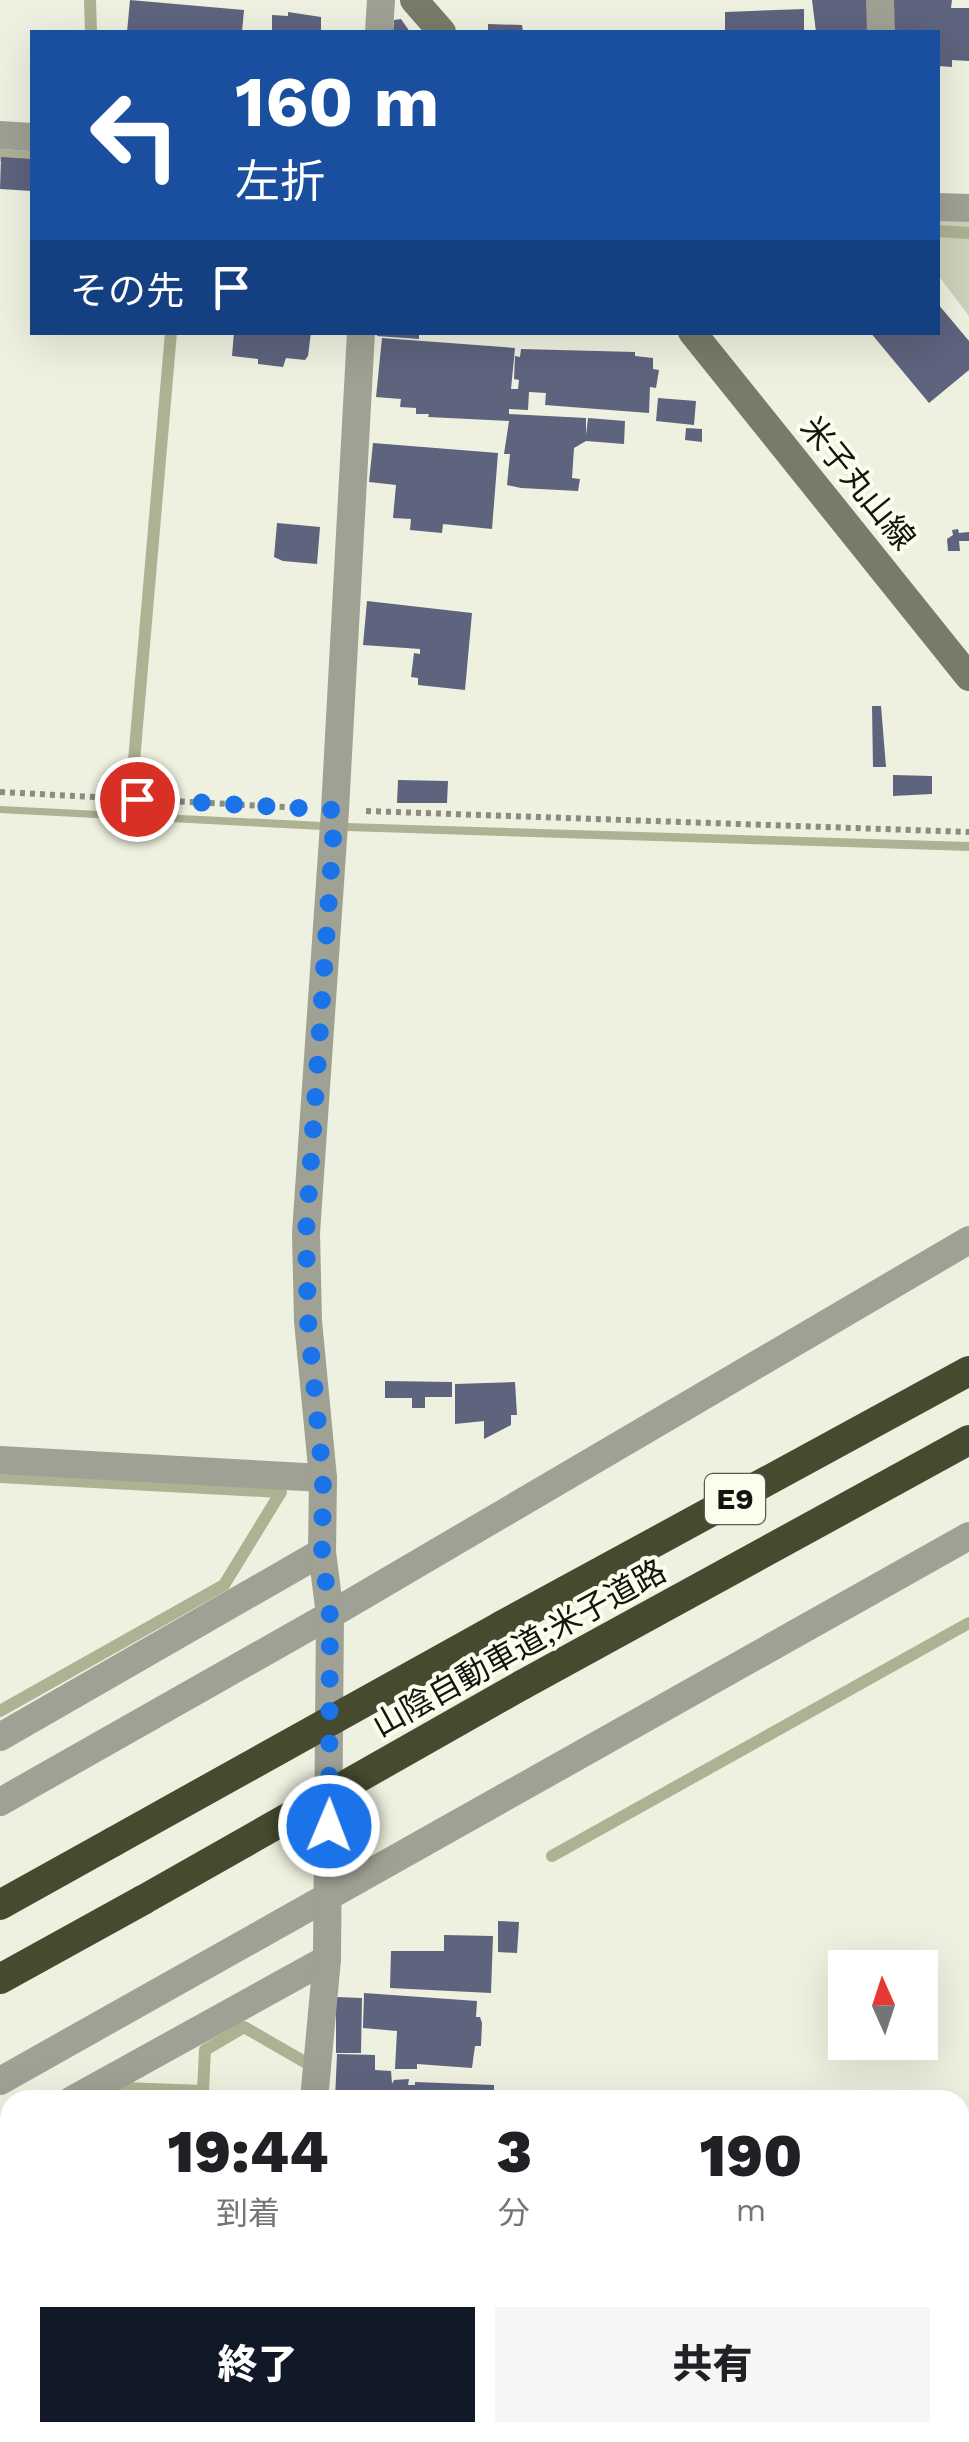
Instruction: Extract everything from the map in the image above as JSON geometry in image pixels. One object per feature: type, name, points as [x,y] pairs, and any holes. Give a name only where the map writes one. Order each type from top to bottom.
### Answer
[{"type":"highway","name":"山陰自動車道;米子道路","points":[[0,1905],[969,1371]]},
{"type":"highway","name":"山陰自動車道;米子道路","points":[[0,1980],[522,1685],[969,1440]]},
{"type":"main road","points":[[414,0],[440,30]]},
{"type":"main road","name":"米子丸山線","points":[[694,335],[969,677]]},
{"type":"street","points":[[379,30],[381,0]]},
{"type":"street","points":[[880,0],[881,30]]},
{"type":"street","points":[[0,135],[30,137]]},
{"type":"street","points":[[940,207],[969,208]]},
{"type":"street","points":[[315,2090],[327,1960],[330,1616],[322,1552],[323,1478],[308,1321],[306,1233],[335,810],[361,335]]},
{"type":"street","points":[[0,1802],[330,1616],[969,1240]]},
{"type":"street","points":[[0,1460],[323,1478]]},
{"type":"street","points":[[0,2081],[969,1536]]},
{"type":"street","points":[[0,1737],[322,1552]]},
{"type":"street","points":[[104,2090],[327,1960]]},
{"type":"path","points":[[0,792],[335,810],[969,832]]},
{"type":"shaded area","points":[[940,220],[969,222],[969,316],[940,278]]},
{"type":"shaded area","points":[[0,806],[322,822],[322,830],[0,813]]},
{"type":"shaded area","points":[[346,823],[969,842],[969,851],[347,831]]},
{"type":"building","points":[[130,0],[244,10],[242,30],[127,30]]},
{"type":"building","points":[[812,0],[872,0],[872,30],[816,30]]},
{"type":"building","points":[[894,0],[952,0],[951,8],[969,8],[969,61],[952,60],[952,67],[940,66],[940,30],[893,30]]},
{"type":"building","points":[[804,9],[804,30],[725,30],[725,12]]},
{"type":"building","points":[[288,12],[321,17],[321,30],[272,30],[272,15],[288,16]]},
{"type":"building","points":[[401,19],[409,30],[393,30],[394,20]]},
{"type":"building","points":[[488,24],[522,25],[523,30],[488,30]]},
{"type":"building","points":[[1,157],[30,159],[30,191],[0,189]]},
{"type":"building","points":[[940,306],[969,341],[969,370],[929,403],[872,335],[940,335]]},
{"type":"building","points":[[234,335],[311,335],[305,360],[286,358],[283,367],[232,356]]},
{"type":"building","points":[[419,335],[419,339],[377,336]]},
{"type":"building","points":[[382,338],[515,348],[511,389],[518,389],[519,380],[514,379],[515,356],[520,357],[521,349],[635,352],[635,356],[653,358],[653,369],[659,370],[656,388],[650,387],[649,413],[545,405],[546,393],[529,392],[528,410],[509,409],[509,414],[586,418],[586,435],[588,418],[625,421],[624,444],[586,441],[574,448],[572,478],[580,479],[578,491],[521,488],[507,485],[510,454],[504,454],[509,421],[428,417],[429,414],[416,414],[416,408],[400,407],[401,399],[376,397]]},
{"type":"building","points":[[658,398],[696,401],[694,425],[656,421]]},
{"type":"building","points":[[686,428],[702,429],[702,442],[685,440]]},
{"type":"building","points":[[373,443],[498,453],[492,529],[443,524],[442,533],[410,530],[411,519],[393,518],[396,485],[369,482]]},
{"type":"building","points":[[277,523],[320,527],[317,564],[274,557]]},
{"type":"building","points":[[958,529],[959,533],[969,532],[969,541],[959,541],[960,551],[948,551],[947,539],[953,535],[952,530]]},
{"type":"building","points":[[893,533],[909,534],[909,544],[893,544]]},
{"type":"building","points":[[367,601],[472,613],[465,690],[418,685],[418,678],[411,677],[414,653],[420,654],[420,649],[363,645]]},
{"type":"building","points":[[872,706],[881,706],[886,767],[873,767]]},
{"type":"building","points":[[893,775],[932,776],[932,794],[893,796]]},
{"type":"building","points":[[398,780],[448,781],[447,803],[397,803]]},
{"type":"building","points":[[385,1381],[452,1382],[452,1397],[425,1397],[425,1408],[412,1408],[412,1398],[385,1398]]},
{"type":"building","points":[[515,1382],[517,1415],[511,1415],[511,1425],[484,1439],[484,1421],[455,1424],[455,1384]]},
{"type":"building","points":[[498,1921],[519,1922],[517,1953],[498,1952]]},
{"type":"building","points":[[444,1935],[493,1936],[491,1993],[390,1988],[391,1951],[444,1951]]},
{"type":"building","points":[[364,1993],[477,2001],[476,2017],[482,2023],[481,2046],[475,2046],[472,2068],[417,2064],[417,2069],[395,2069],[397,2031],[363,2028]]},
{"type":"building","points":[[336,1997],[362,1998],[361,2053],[336,2053]]},
{"type":"building","points":[[337,2054],[375,2055],[375,2070],[391,2071],[392,2084],[394,2080],[409,2079],[408,2085],[494,2085],[494,2090],[335,2090]]},
{"type":"waterway","points":[[90,0],[91,30]]},
{"type":"waterway","points":[[0,155],[30,157]]},
{"type":"waterway","points":[[940,231],[969,233]]},
{"type":"waterway","points":[[132,784],[171,335]]},
{"type":"waterway","points":[[0,1477],[281,1492],[224,1585],[0,1711]]},
{"type":"waterway","points":[[552,1856],[969,1623]]},
{"type":"waterway","points":[[203,2090],[205,2050],[244,2027],[310,2065]]},
{"type":"waterway","points":[[123,2088],[176,2090]]},
{"type":"route","points":[[137,799],[335,810],[306,1233],[308,1321],[323,1478],[322,1552],[330,1616],[329,1826]]}]
